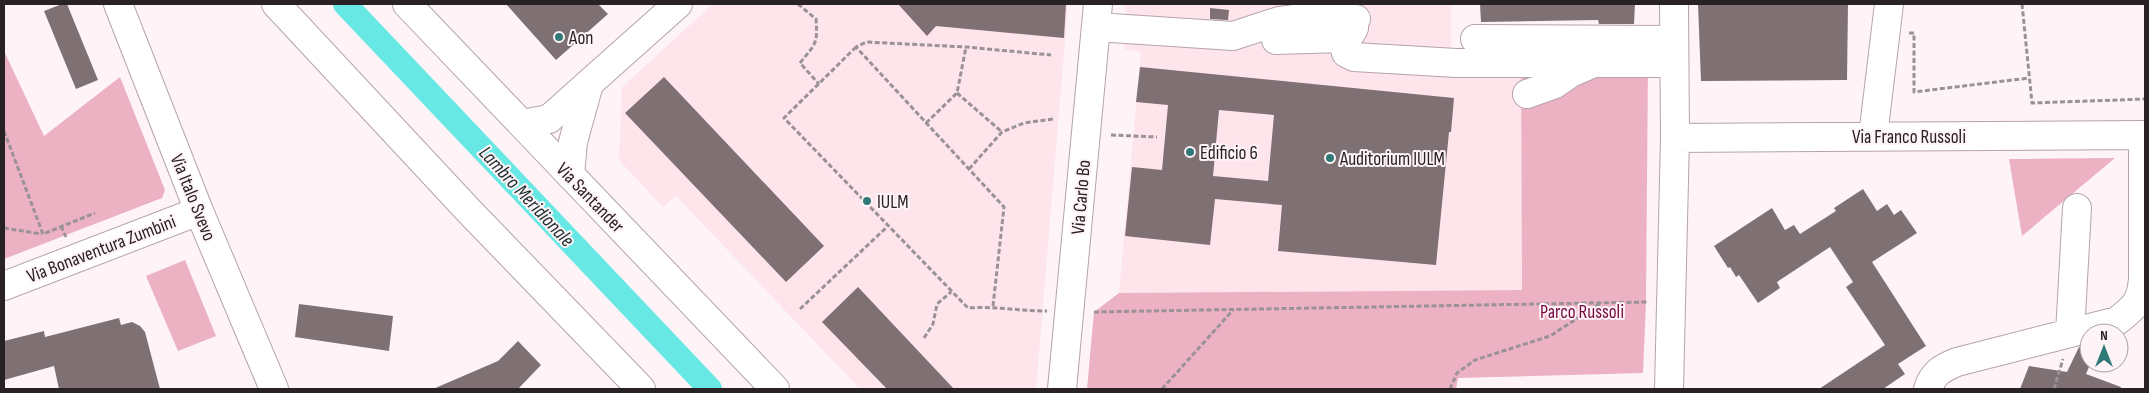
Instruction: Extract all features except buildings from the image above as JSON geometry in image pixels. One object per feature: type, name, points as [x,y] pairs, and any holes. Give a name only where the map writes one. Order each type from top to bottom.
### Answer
[{"type":"street","name":"Via Italo Svevo","points":[[118,4],[198,211],[274,389]]},
{"type":"street","points":[[276,4],[469,211],[641,389]]},
{"type":"street","name":"Via Santander","points":[[406,4],[775,389]]},
{"type":"street","points":[[522,124],[548,120],[678,4]]},
{"type":"street","points":[[1669,389],[1675,138],[1674,4]]},
{"type":"street","points":[[1873,136],[1889,4]]},
{"type":"street","points":[[1097,15],[1233,36],[1279,21],[1293,19],[1352,20]]},
{"type":"street","name":"Via Carlo Bo","points":[[1062,389],[1097,15]]},
{"type":"street","points":[[1352,20],[1346,54],[1354,57],[1456,63],[1594,63],[1674,51]]},
{"type":"street","points":[[1276,40],[1352,20]]},
{"type":"street","points":[[1475,39],[1674,51]]},
{"type":"street","points":[[1527,94],[1556,84],[1571,73],[1594,63]]},
{"type":"street","points":[[570,175],[573,142],[589,84]]},
{"type":"street","points":[[1928,389],[1931,379],[1942,368],[1957,362],[2117,321],[2133,309],[2142,296],[2144,135]]},
{"type":"street","name":"Via Franco Russoli","points":[[1675,138],[2144,135]]},
{"type":"street","points":[[2070,333],[2077,208]]},
{"type":"street","name":"Via Bonaventura Zumbini","points":[[4,286],[198,211]]},
{"type":"path","points":[[798,4],[816,19],[817,34],[815,47],[800,63],[819,84]]},
{"type":"path","points":[[2022,4],[2032,103],[2145,99]]},
{"type":"path","points":[[1914,33],[1914,92],[2029,78]]},
{"type":"path","points":[[1043,311],[1034,312],[993,306],[968,308],[784,118],[856,47],[866,42],[966,47],[1051,55]]},
{"type":"path","points":[[856,47],[1004,207],[993,306]]},
{"type":"path","points":[[926,122],[957,93],[966,47]]},
{"type":"path","points":[[957,93],[1002,132]]},
{"type":"path","points":[[969,169],[1002,132],[1024,123],[1053,119]]},
{"type":"path","points":[[4,131],[43,234]]},
{"type":"path","points":[[1106,134],[1157,137]]},
{"type":"path","points":[[4,228],[43,234],[95,212]]},
{"type":"path","points":[[61,226],[65,236]]},
{"type":"path","points":[[800,310],[888,226]]},
{"type":"path","points":[[924,338],[933,324],[937,304],[951,292]]},
{"type":"path","points":[[1094,312],[1652,302]]},
{"type":"path","points":[[1450,389],[1457,373],[1475,360],[1550,336],[1601,303]]},
{"type":"path","points":[[1162,389],[1233,310]]},
{"type":"shaded area","name":"IULM","points":[[713,4],[1068,4],[1036,389],[860,389],[676,196],[663,207],[619,160],[622,87]]},
{"type":"shaded area","points":[[1124,4],[1451,4],[1451,53],[1521,53],[1522,290],[1119,293],[1141,52],[1125,49],[1123,37],[1126,11]]},
{"type":"green space","points":[[4,51],[44,136],[120,77],[165,190],[162,198],[4,259]]},
{"type":"green space","name":"Parco Russoli","points":[[1521,53],[1648,64],[1646,302],[1643,373],[1458,378],[1456,389],[1087,389],[1094,312],[1119,293],[1522,290]]},
{"type":"green space","points":[[2115,158],[2022,236],[2009,159]]},
{"type":"green space","points":[[185,260],[216,336],[178,351],[146,276]]},
{"type":"waterway","name":"Lambro Meridionale","points":[[345,4],[710,389]]},
{"type":"place","name":"Aon","points":[[559,37]]},
{"type":"place","name":"Edificio 6","points":[[1190,152]]},
{"type":"place","name":"Auditorium IULM","points":[[1330,158]]},
{"type":"place","name":"IULM","points":[[867,201]]}]
